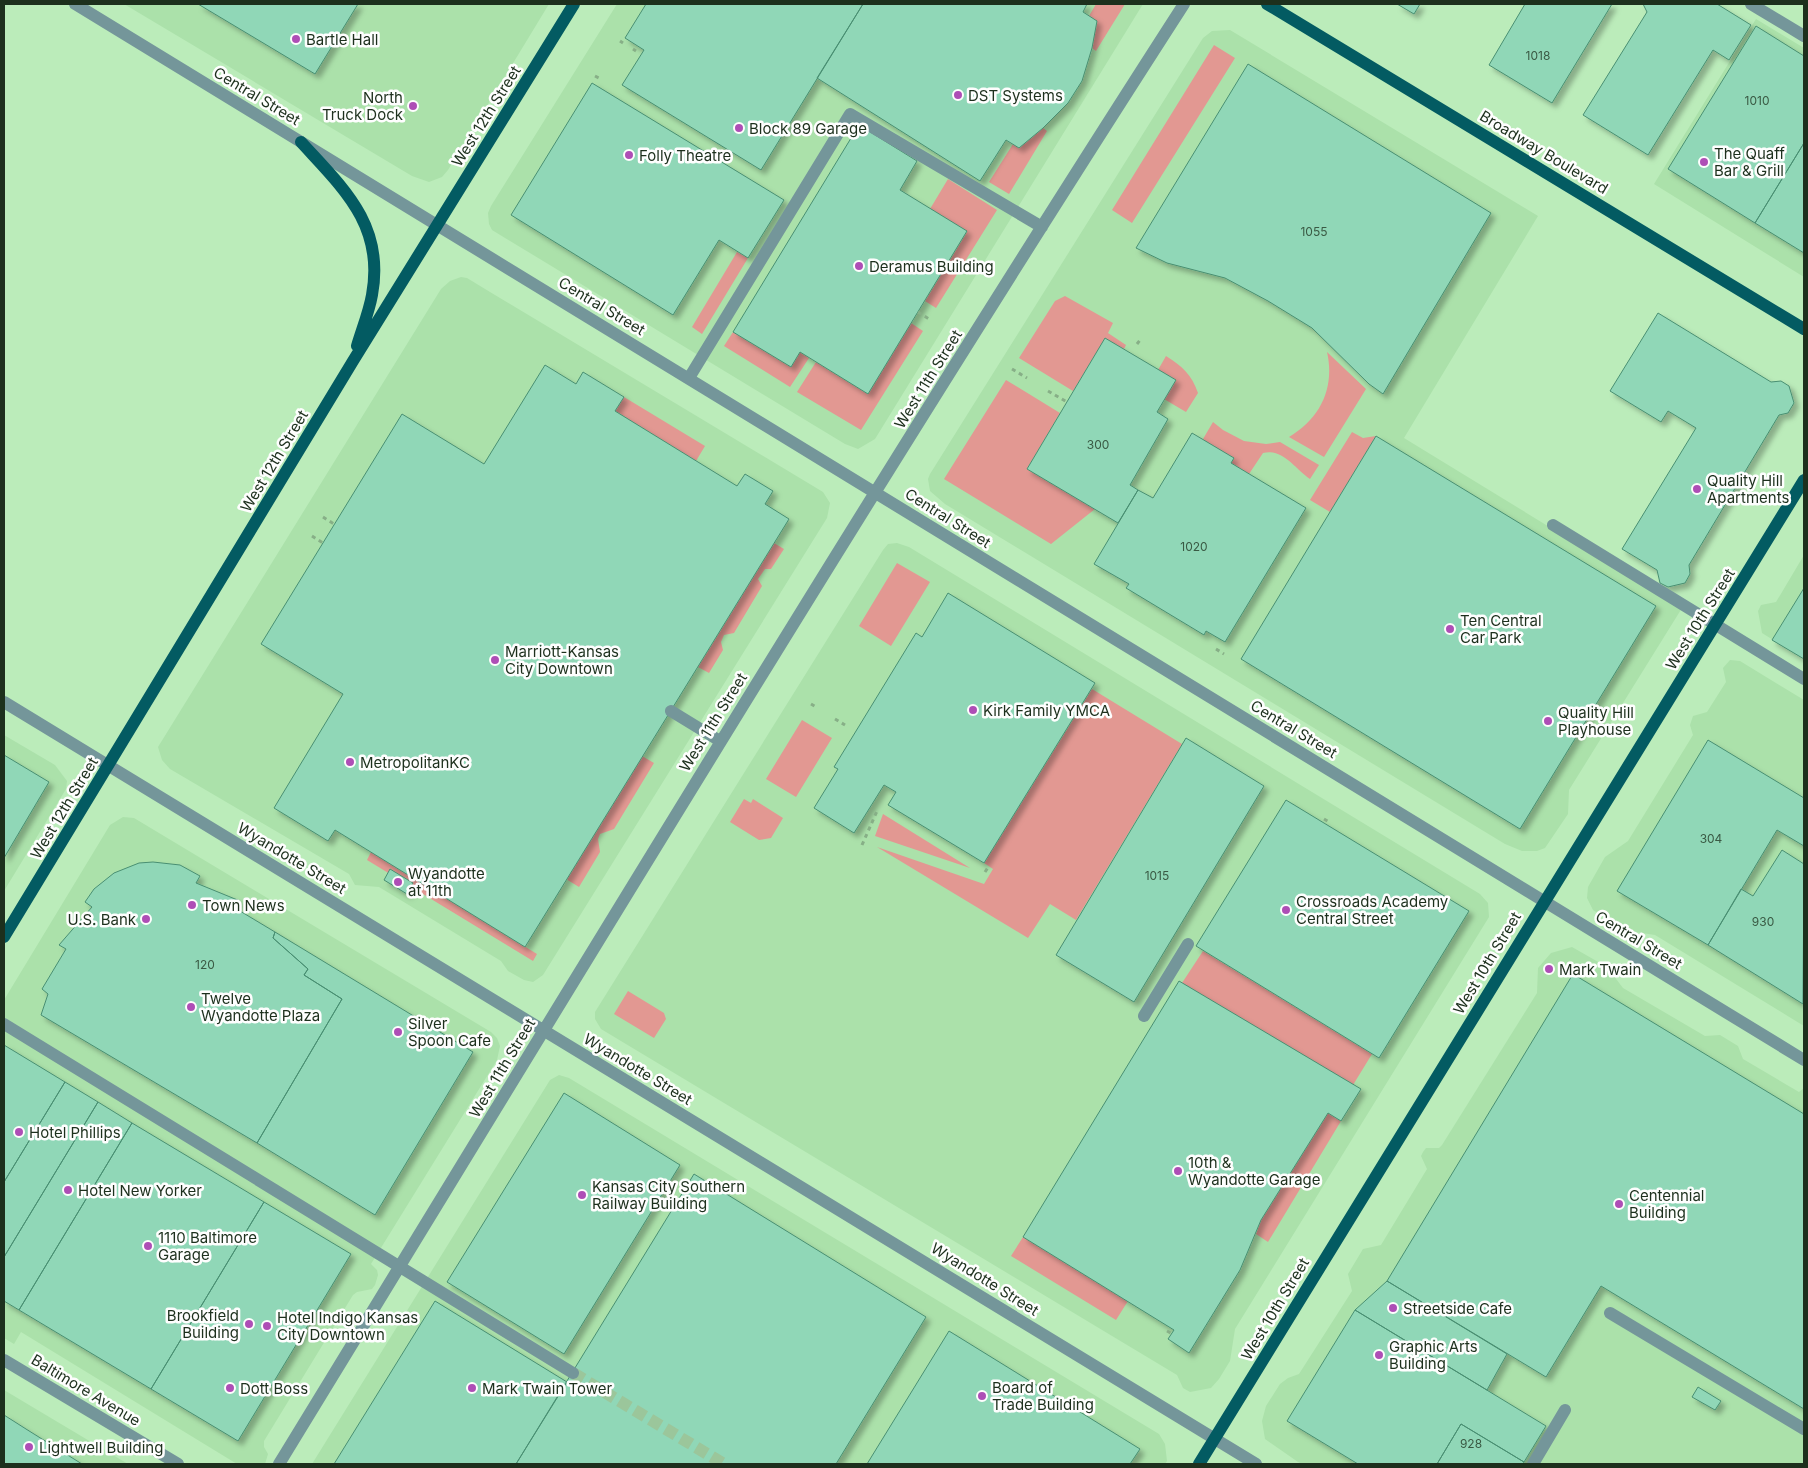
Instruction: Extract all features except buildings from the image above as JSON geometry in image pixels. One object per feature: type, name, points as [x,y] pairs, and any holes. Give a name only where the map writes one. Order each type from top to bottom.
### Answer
[{"type":"main road","name":"West 12th Street","points":[[4,937],[353,361],[574,4]]},
{"type":"main road","name":"Broadway Boulevard","points":[[1266,4],[1804,329]]},
{"type":"main road","points":[[301,142],[338,182],[363,216],[372,243],[374,273],[372,295],[353,361]]},
{"type":"main road","name":"West 10th Street","points":[[1199,1464],[1804,480]]},
{"type":"street","name":"Central Street","points":[[75,4],[877,492],[1804,1060]]},
{"type":"street","name":"West 11th Street","points":[[279,1464],[720,741],[1184,4]]},
{"type":"street","points":[[1751,4],[1804,36]]},
{"type":"street","points":[[689,378],[850,114],[1042,227]]},
{"type":"street","points":[[1552,525],[1804,679]]},
{"type":"street","name":"Wyandotte Street","points":[[4,702],[960,1282],[1256,1464]]},
{"type":"street","points":[[670,711],[720,741]]},
{"type":"street","points":[[1144,1016],[1188,944]]},
{"type":"street","points":[[4,1024],[573,1373]]},
{"type":"street","points":[[1610,1313],[1804,1429]]},
{"type":"street","name":"Baltimore Avenue","points":[[4,1360],[178,1464]]},
{"type":"street","points":[[1533,1464],[1566,1410]]},
{"type":"path","points":[[595,76],[601,79]]},
{"type":"path","points":[[918,312],[930,319]]},
{"type":"path","points":[[1137,344],[1140,340]]},
{"type":"path","points":[[1012,369],[1027,378]]},
{"type":"path","points":[[1048,391],[1067,402]]},
{"type":"path","points":[[323,517],[334,524]]},
{"type":"path","points":[[312,536],[323,543]]},
{"type":"path","points":[[1216,649],[1224,654]]},
{"type":"path","points":[[811,704],[816,707]]},
{"type":"path","points":[[835,719],[845,725]]},
{"type":"path","points":[[862,845],[877,810]]},
{"type":"path","points":[[1324,818],[1329,822]]},
{"type":"path","points":[[985,872],[989,866]]},
{"type":"shaded area","points":[[124,4],[549,4],[448,170],[442,177],[429,182],[412,176]]},
{"type":"shaded area","points":[[617,4],[1143,4],[875,439],[858,449],[845,444],[492,230],[489,224],[488,213],[491,206]]},
{"type":"shaded area","points":[[1096,4],[1125,4],[1096,51],[1092,48],[1097,21],[1089,16]]},
{"type":"shaded area","points":[[1756,19],[1804,48],[1804,277],[1654,184]]},
{"type":"shaded area","points":[[1230,30],[1538,216],[1404,438],[1682,608],[1569,790],[1568,814],[1545,848],[1537,851],[1522,851],[1505,844],[945,504],[930,491],[928,479],[930,474],[1203,38],[1212,31]]},
{"type":"shaded area","points":[[1214,45],[1235,58],[1132,223],[1112,210]]},
{"type":"shaded area","points":[[1043,128],[1047,131],[1009,194],[989,182],[1013,144],[1019,148]]},
{"type":"shaded area","points":[[948,179],[997,210],[936,308],[925,301],[967,232],[930,209]]},
{"type":"shaded area","points":[[737,252],[748,258],[702,334],[692,327]]},
{"type":"shaded area","name":"Marriott-Kansas City Downtown","points":[[461,277],[467,278],[823,492],[830,503],[827,518],[543,975],[533,982],[524,980],[508,971],[501,961],[379,887],[355,885],[349,874],[170,769],[162,760],[158,747],[441,289],[450,281]]},
{"type":"shaded area","points":[[1065,296],[1113,323],[1108,333],[1126,345],[1124,349],[1105,339],[1073,391],[1019,358],[1055,301]]},
{"type":"shaded area","points":[[911,323],[923,331],[861,430],[797,392],[816,362],[868,394]]},
{"type":"shaded area","points":[[733,332],[791,367],[800,352],[809,358],[790,387],[724,346]]},
{"type":"shaded area","points":[[1327,352],[1366,389],[1324,457],[1289,437],[1310,421],[1323,400],[1329,377]]},
{"type":"shaded area","points":[[1166,356],[1186,372],[1193,381],[1198,393],[1186,412],[1164,399],[1158,370]]},
{"type":"shaded area","points":[[1006,380],[1060,413],[1027,469],[1095,509],[1051,544],[944,479]]},
{"type":"shaded area","points":[[624,397],[705,446],[696,461],[615,411]]},
{"type":"shaded area","points":[[1213,422],[1223,430],[1244,441],[1266,444],[1280,442],[1319,465],[1310,479],[1283,456],[1270,452],[1263,453],[1249,474],[1231,463],[1203,439]]},
{"type":"shaded area","points":[[1352,432],[1363,438],[1376,436],[1330,512],[1310,500]]},
{"type":"shaded area","points":[[774,543],[784,549],[771,569],[765,569],[758,579],[762,586],[734,633],[724,635],[721,642],[723,650],[709,673],[698,667]]},
{"type":"shaded area","points":[[897,543],[909,547],[1480,894],[1488,903],[1489,917],[1235,1329],[1230,1361],[1211,1388],[1190,1392],[1183,1388],[1177,1375],[601,1029],[595,1019],[595,1012],[883,550],[888,544]]},
{"type":"shaded area","points":[[1804,555],[1804,659],[1762,633],[1758,611],[1761,605],[1776,602]]},
{"type":"shaded area","points":[[897,563],[930,582],[891,646],[859,626]]},
{"type":"shaded area","points":[[1730,660],[1740,661],[1804,700],[1804,1026],[1655,935],[1623,930],[1593,910],[1587,898],[1588,887],[1605,857],[1628,841],[1693,735],[1690,725],[1693,716],[1707,712],[1726,682],[1723,668]]},
{"type":"shaded area","points":[[1092,689],[1182,744],[1076,920],[1050,904],[1028,938],[877,847],[984,884],[993,869],[984,863]]},
{"type":"shaded area","points":[[802,720],[832,738],[796,797],[766,779]]},
{"type":"shaded area","points":[[4,735],[55,765],[67,781],[66,789],[4,891]]},
{"type":"shaded area","points":[[642,756],[654,763],[614,829],[600,834],[598,839],[600,852],[579,887],[566,879]]},
{"type":"shaded area","points":[[744,799],[751,803],[753,799],[783,818],[771,838],[759,840],[730,822]]},
{"type":"shaded area","points":[[883,814],[970,868],[875,836]]},
{"type":"shaded area","points":[[123,817],[134,818],[491,1032],[497,1038],[500,1046],[497,1060],[371,1264],[377,1270],[378,1275],[375,1285],[372,1289],[357,1292],[353,1295],[264,1441],[264,1447],[268,1454],[265,1464],[237,1464],[21,1332],[14,1344],[4,1338],[4,1000],[110,825]]},
{"type":"shaded area","points":[[371,852],[537,954],[533,961],[367,860]]},
{"type":"shaded area","points":[[1572,947],[1607,967],[1623,988],[1705,1036],[1720,1035],[1738,1046],[1743,1059],[1799,1092],[1804,1088],[1804,1464],[1302,1464],[1298,1462],[1265,1439],[1262,1421],[1266,1406],[1280,1384],[1288,1378],[1299,1374],[1352,1291],[1348,1274],[1363,1249],[1381,1245],[1427,1169],[1421,1156],[1423,1152],[1426,1148],[1439,1148],[1442,1145],[1537,993],[1538,968],[1551,953]]},
{"type":"shaded area","points":[[1203,951],[1372,1054],[1353,1085],[1182,983]]},
{"type":"shaded area","points":[[628,991],[664,1013],[666,1019],[654,1038],[614,1014]]},
{"type":"shaded area","points":[[559,1075],[569,1078],[1159,1434],[1165,1444],[1167,1461],[1165,1464],[312,1464],[550,1080]]},
{"type":"shaded area","points":[[1328,1113],[1341,1121],[1268,1242],[1256,1234],[1261,1220]]},
{"type":"shaded area","points":[[1023,1237],[1128,1301],[1116,1320],[1011,1256]]},
{"type":"shaded area","points":[[4,1390],[128,1464],[4,1464]]},
{"type":"tunnel","points":[[573,1373],[724,1464]]},
{"type":"place","name":"Bartle Hall","points":[[296,39]]},
{"type":"place","name":"DST Systems","points":[[958,95]]},
{"type":"place","name":"North Truck Dock","points":[[413,106]]},
{"type":"place","name":"Block 89 Garage","points":[[739,128]]},
{"type":"place","name":"Folly Theatre","points":[[629,155]]},
{"type":"place","name":"The Quaff Bar & Grill","points":[[1704,162]]},
{"type":"place","name":"Deramus Building","points":[[859,266]]},
{"type":"place","name":"Quality Hill Apartments","points":[[1697,489]]},
{"type":"place","name":"Ten Central Car Park","points":[[1450,629]]},
{"type":"place","name":"Marriott-Kansas City Downtown","points":[[495,660]]},
{"type":"place","name":"Kirk Family YMCA","points":[[973,710]]},
{"type":"place","name":"Quality Hill Playhouse","points":[[1548,721]]},
{"type":"place","name":"MetropolitanKC","points":[[350,762]]},
{"type":"place","name":"Wyandotte at 11th","points":[[398,882]]},
{"type":"place","name":"Town News","points":[[192,905]]},
{"type":"place","name":"Crossroads Academy Central Street","points":[[1286,910]]},
{"type":"place","name":"U.S. Bank","points":[[146,919]]},
{"type":"place","name":"Mark Twain","points":[[1549,969]]},
{"type":"place","name":"Twelve Wyandotte Plaza","points":[[191,1007]]},
{"type":"place","name":"Silver Spoon Cafe","points":[[398,1032]]},
{"type":"place","name":"Hotel Phillips","points":[[19,1132]]},
{"type":"place","name":"10th & Wyandotte Garage","points":[[1178,1171]]},
{"type":"place","name":"Hotel New Yorker","points":[[68,1190]]},
{"type":"place","name":"Kansas City Southern Railway Building","points":[[582,1195]]},
{"type":"place","name":"Centennial Building","points":[[1619,1204]]},
{"type":"place","name":"1110 Baltimore Garage","points":[[148,1246]]},
{"type":"place","name":"Streetside Cafe","points":[[1393,1308]]},
{"type":"place","name":"Brookfield Building","points":[[249,1324]]},
{"type":"place","name":"Hotel Indigo Kansas City Downtown","points":[[267,1326]]},
{"type":"place","name":"Graphic Arts Building","points":[[1379,1355]]},
{"type":"place","name":"Dott Boss","points":[[230,1388]]},
{"type":"place","name":"Mark Twain Tower","points":[[472,1388]]},
{"type":"place","name":"Board of Trade Building","points":[[982,1396]]},
{"type":"place","name":"Lightwell Building","points":[[29,1447]]}]
